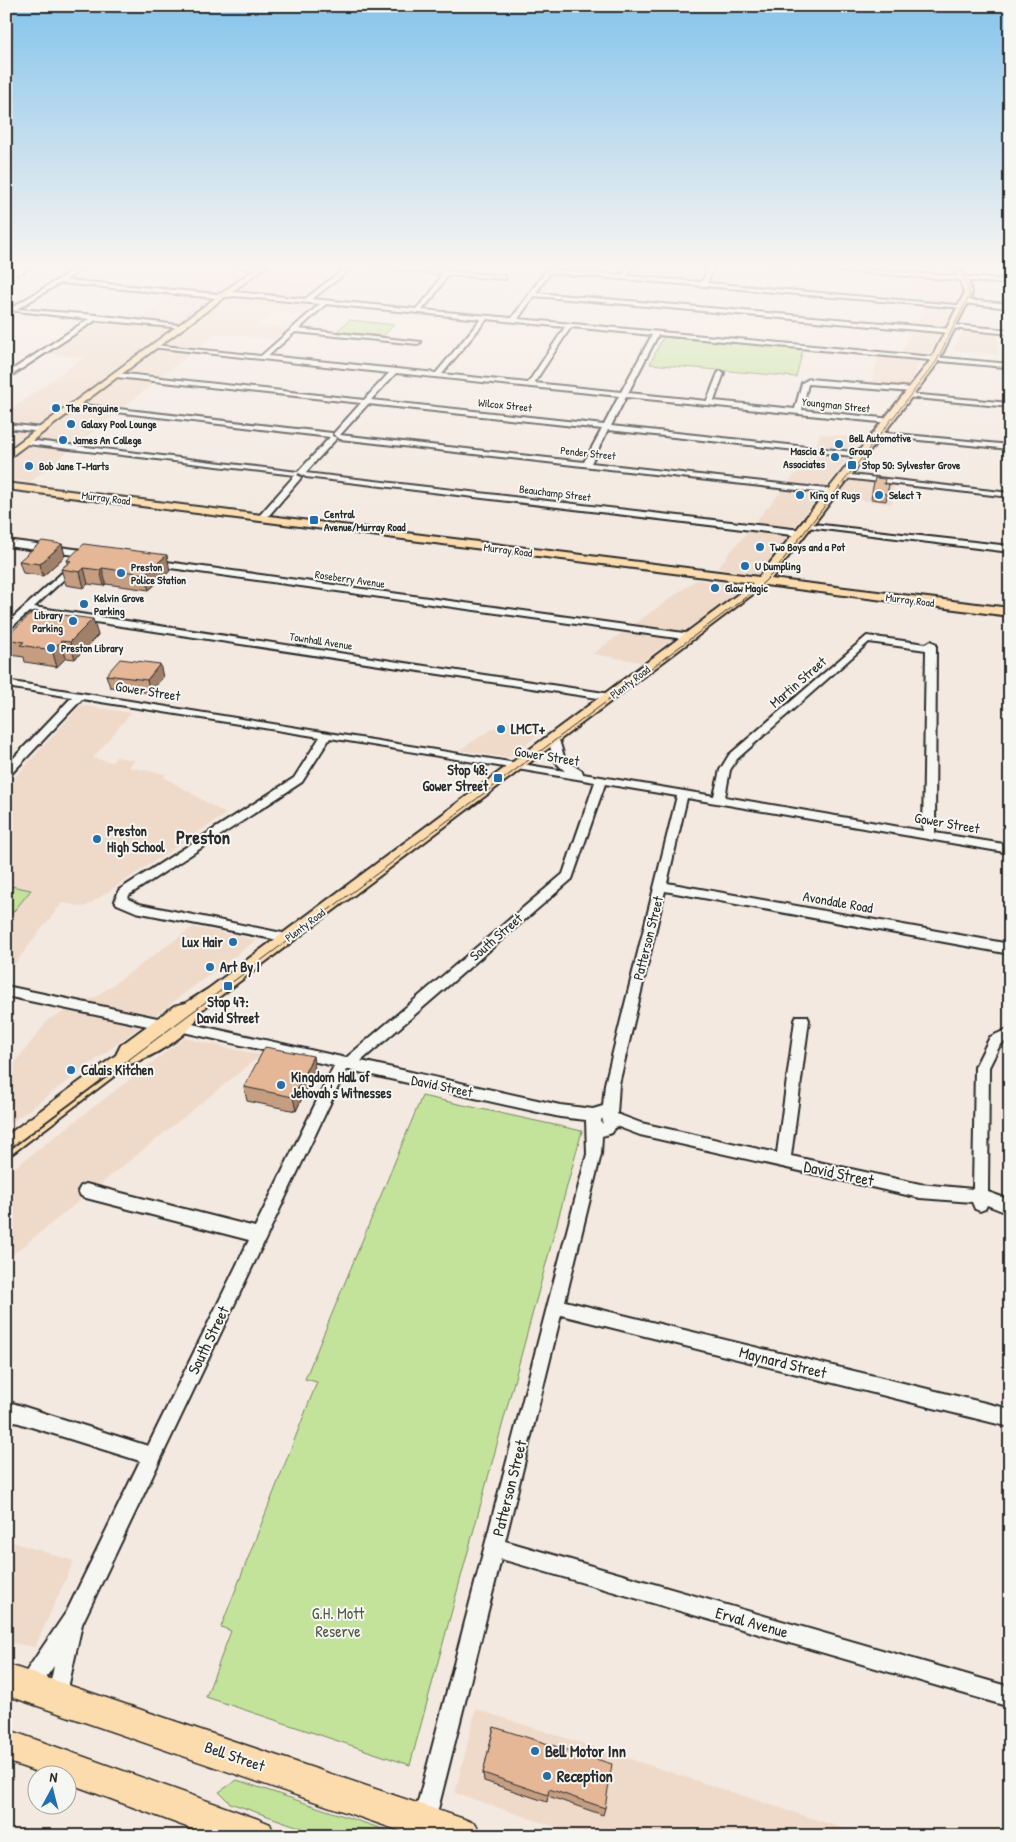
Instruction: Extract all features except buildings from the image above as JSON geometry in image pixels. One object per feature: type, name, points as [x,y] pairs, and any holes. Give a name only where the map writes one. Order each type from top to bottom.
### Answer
[{"type":"highway","name":"Bell Street","points":[[31,1687],[422,1829],[464,1836]]},
{"type":"highway","points":[[6,1745],[258,1836]]},
{"type":"main road","points":[[6,457],[149,351]]},
{"type":"main road","name":"Plenty Road","points":[[6,1148],[124,1059],[137,1057],[170,1025],[190,1018],[191,1010],[554,740],[762,581],[911,393],[940,351]]},
{"type":"main road","name":"Murray Road","points":[[6,486],[1010,612]]},
{"type":"street","points":[[6,377],[45,351]]},
{"type":"street","name":"Youngman Street","points":[[193,351],[889,421]]},
{"type":"street","points":[[262,358],[270,351]]},
{"type":"street","points":[[438,375],[458,351]]},
{"type":"street","points":[[530,384],[552,351]]},
{"type":"street","points":[[587,464],[647,351]]},
{"type":"street","points":[[846,351],[1009,366],[1010,388]]},
{"type":"street","points":[[262,518],[394,371]]},
{"type":"street","points":[[710,403],[721,373]]},
{"type":"street","name":"Wilcox Street","points":[[116,375],[862,454]]},
{"type":"street","points":[[798,412],[805,383],[808,381],[1010,405]]},
{"type":"street","name":"Pender Street","points":[[74,406],[833,492]]},
{"type":"street","points":[[6,426],[42,430]]},
{"type":"street","points":[[879,434],[1010,447]]},
{"type":"street","name":"Beauchamp Street","points":[[27,442],[804,529],[1010,549]]},
{"type":"street","points":[[845,476],[1010,495]]},
{"type":"street","points":[[6,542],[103,556]]},
{"type":"street","points":[[6,629],[86,554]]},
{"type":"street","name":"Roseberry Avenue","points":[[142,561],[691,637]]},
{"type":"street","name":"Townhall Avenue","points":[[27,609],[611,697]]},
{"type":"street","name":"Martin Street","points":[[719,799],[724,770],[733,757],[867,639],[931,646],[929,835]]},
{"type":"street","name":"Gower Street","points":[[6,680],[67,690],[80,695]]},
{"type":"street","name":"Gower Street","points":[[6,684],[683,793],[1010,849]]},
{"type":"street","points":[[6,773],[80,695]]},
{"type":"street","points":[[288,938],[136,908],[121,902],[123,893],[298,780],[327,735]]},
{"type":"street","points":[[554,740],[556,755],[560,763],[596,779]]},
{"type":"street","name":"South Street","points":[[31,1687],[74,1618],[258,1235],[345,1064],[568,876],[596,779]]},
{"type":"street","name":"Patterson Street","points":[[422,1829],[612,1084],[683,793]]},
{"type":"street","name":"Avondale Road","points":[[661,886],[1010,949]]},
{"type":"street","name":"David Street","points":[[6,991],[170,1025],[784,1160],[920,1191],[956,1202],[980,1200],[1010,1207]]},
{"type":"street","points":[[784,1160],[802,1020]]},
{"type":"street","points":[[980,1200],[982,1067],[995,1041],[1010,1033]]},
{"type":"street","points":[[86,1192],[258,1235]]},
{"type":"street","name":"David Street","points":[[980,1200],[1010,1213]]},
{"type":"street","name":"Maynard Street","points":[[556,1306],[1010,1418]]},
{"type":"street","points":[[6,1410],[152,1456]]},
{"type":"street","name":"Erval Avenue","points":[[494,1547],[1010,1697]]},
{"type":"street","name":"South Street","points":[[31,1687],[74,1618]]},
{"type":"shaded area","points":[[49,351],[144,351],[6,453],[6,413],[83,358],[46,353]]},
{"type":"shaded area","points":[[155,351],[194,351],[30,482],[6,479],[6,463]]},
{"type":"shaded area","points":[[901,351],[931,351],[929,355],[900,353]]},
{"type":"shaded area","points":[[961,351],[999,351],[999,355]]},
{"type":"shaded area","points":[[879,356],[921,360],[907,388],[871,384]]},
{"type":"shaded area","points":[[820,434],[864,438],[758,574],[717,568],[814,452]]},
{"type":"shaded area","name":"Select 7","points":[[851,479],[894,484],[892,504],[837,497]]},
{"type":"shaded area","points":[[696,580],[747,586],[641,662],[592,654]]},
{"type":"shaded area","name":"Preston High School","points":[[81,705],[131,713],[93,758],[112,762],[116,757],[135,760],[129,767],[166,774],[164,777],[226,814],[85,907],[62,903],[6,975],[6,787]]},
{"type":"shaded area","name":"LMCT+","points":[[505,721],[546,729],[509,758],[459,750]]},
{"type":"shaded area","points":[[193,927],[256,940],[6,1127],[6,1074],[49,1019],[97,996]]},
{"type":"shaded area","points":[[184,1038],[261,1055],[6,1260],[6,1174]]},
{"type":"shaded area","points":[[6,1540],[74,1561],[35,1647],[6,1642]]},
{"type":"shaded area","name":"Bell Motor Inn","points":[[476,1709],[867,1836],[582,1836],[455,1793]]},
{"type":"green space","points":[[656,351],[803,351],[796,377],[650,364]]},
{"type":"green space","points":[[6,885],[31,890],[6,921]]},
{"type":"green space","name":"G.H. Mott Reserve","points":[[422,1096],[582,1131],[410,1765],[206,1697],[231,1631],[221,1627],[317,1382],[305,1379]]},
{"type":"green space","points":[[237,1780],[400,1836],[325,1836],[230,1803],[219,1792]]},
{"type":"tram line","points":[[127,1061],[758,588],[772,574],[936,362],[942,351]]},
{"type":"tram line","points":[[6,1152],[129,1060]]},
{"type":"place","name":"The Penguine","points":[[56,408]]},
{"type":"place","name":"Galaxy Pool Lounge","points":[[71,424]]},
{"type":"place","name":"James An College","points":[[63,440]]},
{"type":"place","name":"Bell Automotive Group","points":[[839,444]]},
{"type":"place","name":"Mascia & Associates","points":[[835,457]]},
{"type":"place","name":"Stop 50: Sylvester Grove","points":[[852,465]]},
{"type":"place","name":"Bob Jane T-Marts","points":[[29,466]]},
{"type":"place","name":"King of Rugs","points":[[800,495]]},
{"type":"place","name":"Select 7","points":[[879,495]]},
{"type":"place","name":"Central Avenue/Murray Road","points":[[314,520]]},
{"type":"place","name":"Two Boys and a Pot","points":[[760,547]]},
{"type":"place","name":"U Dumpling","points":[[745,566]]},
{"type":"place","name":"Preston Police Station","points":[[121,573]]},
{"type":"place","name":"Glow Magic","points":[[715,588]]},
{"type":"place","name":"Kelvin Grove Parking","points":[[84,604]]},
{"type":"place","name":"Library Parking","points":[[73,621]]},
{"type":"place","name":"Preston Library","points":[[51,648]]},
{"type":"place","name":"LMCT+","points":[[501,729]]},
{"type":"place","name":"Stop 48: Gower Street","points":[[498,778]]},
{"type":"place","name":"Preston High School","points":[[97,839]]},
{"type":"place","name":"Lux Hair","points":[[233,942]]},
{"type":"place","name":"Art By I","points":[[210,967]]},
{"type":"place","name":"Stop 47: David Street","points":[[228,986]]},
{"type":"place","name":"Calais Kitchen","points":[[71,1070]]},
{"type":"place","name":"Kingdom Hall of Jehovah's Witnesses","points":[[281,1085]]},
{"type":"place","name":"Bell Motor Inn","points":[[535,1751]]},
{"type":"place","name":"Reception","points":[[547,1776]]},
{"type":"district","name":"Preston","points":[[203,837]]}]
